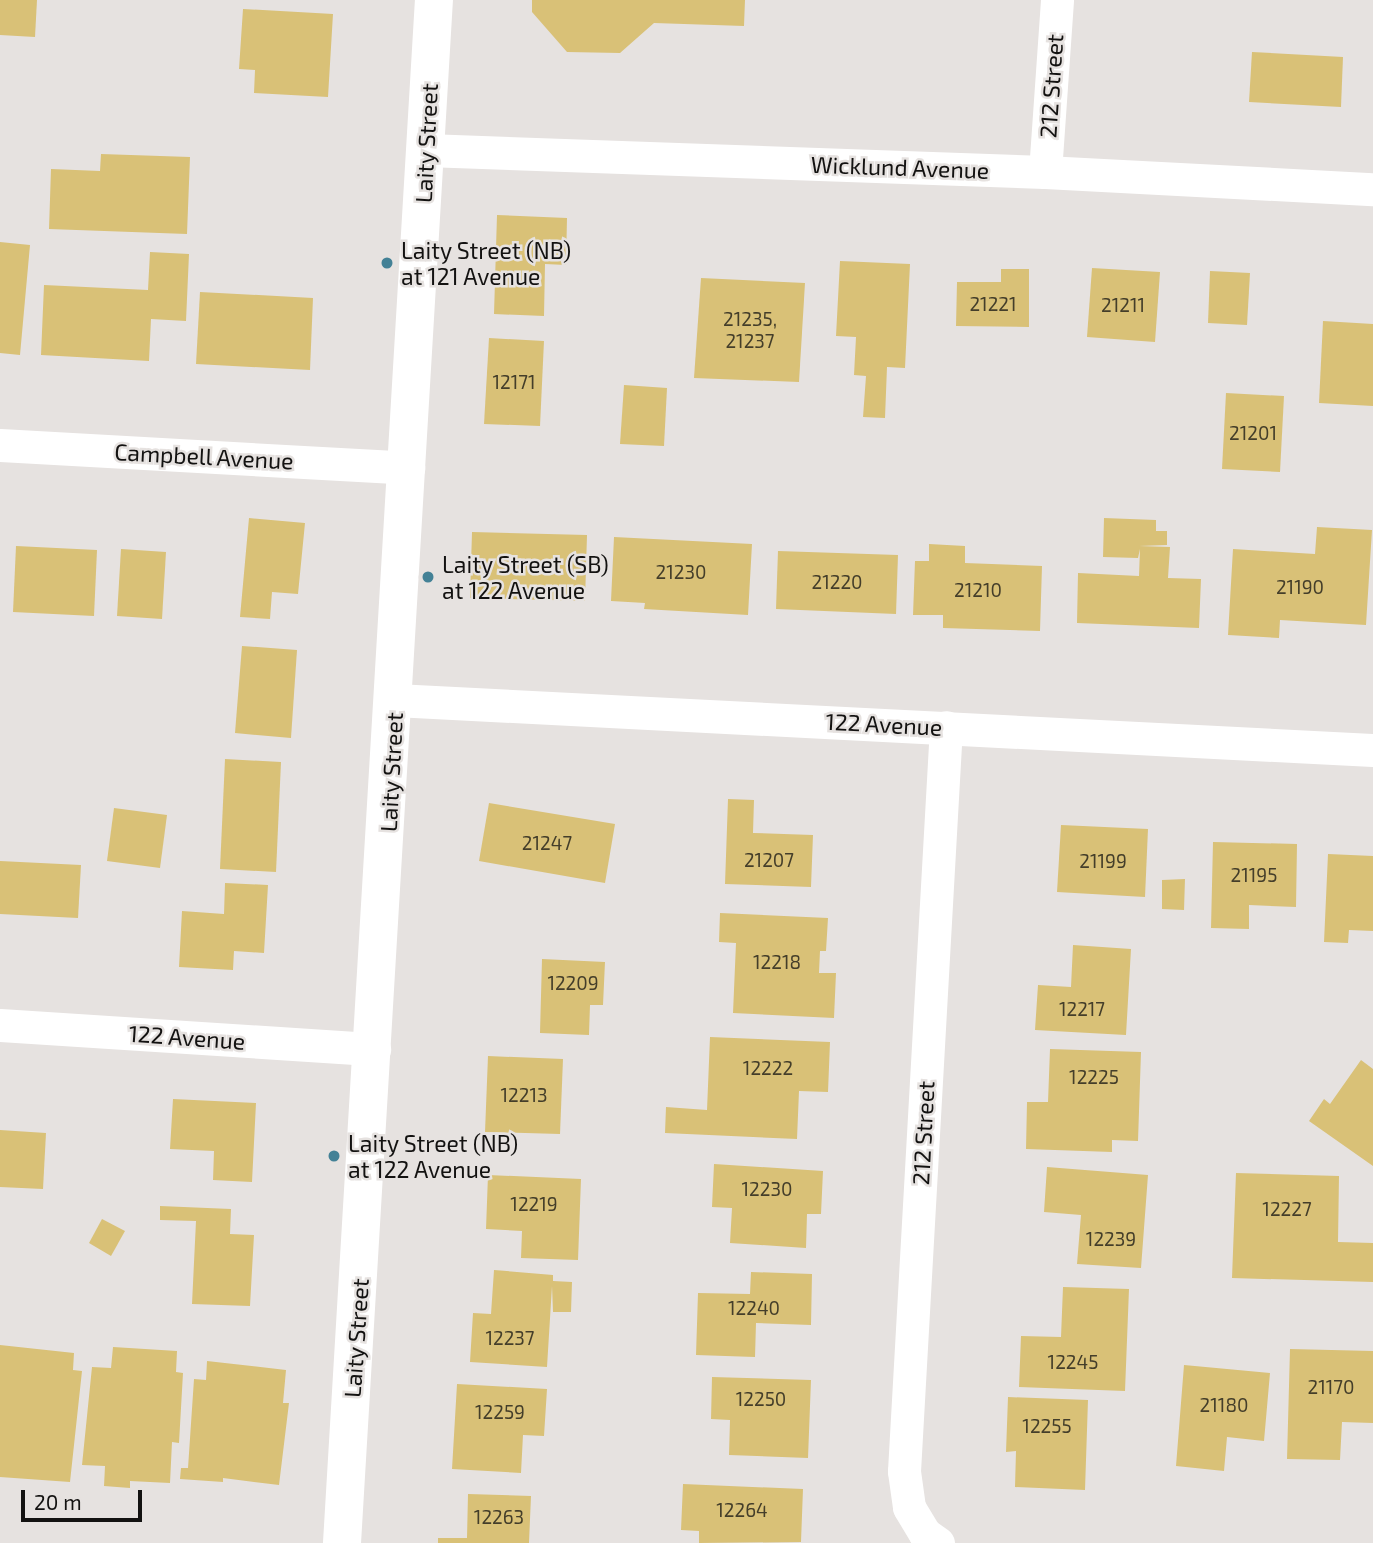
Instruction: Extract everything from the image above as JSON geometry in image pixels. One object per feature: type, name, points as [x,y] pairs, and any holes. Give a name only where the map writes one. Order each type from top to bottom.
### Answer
[{"type":"street","name":"Laity Street","points":[[342,1543],[374,1049],[435,0]]},
{"type":"street","name":"212 Street","points":[[1045,172],[1057,0]]},
{"type":"street","name":"Wicklund Avenue","points":[[426,150],[1045,172],[1373,189]]},
{"type":"street","name":"Campbell Avenue","points":[[0,445],[408,468]]},
{"type":"street","name":"122 Avenue","points":[[395,700],[1373,750]]},
{"type":"street","name":"212 Street","points":[[931,1539],[909,1507],[904,1471],[946,727]]},
{"type":"street","name":"122 Avenue","points":[[0,1025],[374,1049]]},
{"type":"building","points":[[0,0],[37,0],[35,37],[0,35]]},
{"type":"building","points":[[532,0],[745,0],[744,26],[654,23],[620,53],[567,52],[532,12]]},
{"type":"building","points":[[243,9],[333,14],[328,97],[254,93],[255,70],[239,69]]},
{"type":"building","points":[[1252,52],[1343,57],[1341,107],[1249,102]]},
{"type":"building","points":[[101,154],[190,157],[187,234],[49,229],[51,169],[100,171]]},
{"type":"building","points":[[497,215],[567,218],[566,265],[545,264],[544,316],[494,314]]},
{"type":"building","points":[[0,242],[30,245],[20,355],[0,353]]},
{"type":"building","points":[[150,252],[189,254],[186,321],[151,319],[149,361],[41,355],[44,285],[148,290]]},
{"type":"building","points":[[840,261],[910,264],[905,368],[887,367],[885,418],[863,417],[866,376],[854,375],[856,337],[836,336]]},
{"type":"building","points":[[1092,268],[1160,272],[1155,342],[1087,337]]},
{"type":"building","points":[[1001,269],[1029,269],[1029,327],[956,326],[957,282],[1001,282]]},
{"type":"building","points":[[1210,271],[1250,273],[1247,325],[1208,323]]},
{"type":"building","points":[[701,278],[805,283],[799,382],[694,378]]},
{"type":"building","points":[[200,292],[313,298],[310,370],[196,364]]},
{"type":"building","points":[[1323,321],[1373,324],[1373,406],[1319,403]]},
{"type":"building","points":[[489,338],[544,341],[540,426],[484,424]]},
{"type":"building","points":[[624,385],[667,388],[664,446],[620,444]]},
{"type":"building","points":[[1226,393],[1284,396],[1280,472],[1222,469]]},
{"type":"building","points":[[249,518],[305,523],[298,594],[272,592],[270,619],[240,617]]},
{"type":"building","points":[[1104,518],[1156,520],[1156,531],[1167,531],[1167,545],[1139,546],[1170,547],[1168,578],[1201,579],[1199,628],[1077,623],[1078,573],[1139,576],[1140,549],[1138,558],[1103,557]]},
{"type":"building","points":[[1317,527],[1372,530],[1366,625],[1280,620],[1279,638],[1228,635],[1233,549],[1315,554]]},
{"type":"building","points":[[472,532],[587,535],[585,601],[470,598]]},
{"type":"building","points":[[614,537],[752,544],[748,615],[644,609],[645,603],[611,601]]},
{"type":"building","points":[[929,544],[965,546],[965,563],[1042,566],[1040,631],[943,628],[943,615],[913,615],[915,561],[929,561]]},
{"type":"building","points":[[16,546],[97,550],[94,616],[13,612]]},
{"type":"building","points":[[121,549],[166,552],[162,619],[117,616]]},
{"type":"building","points":[[778,551],[898,555],[896,614],[776,609]]},
{"type":"building","points":[[242,646],[297,650],[291,738],[235,733]]},
{"type":"building","points":[[225,759],[281,762],[276,872],[220,869]]},
{"type":"building","points":[[728,799],[754,800],[753,833],[813,835],[811,887],[725,884]]},
{"type":"building","points":[[489,803],[615,824],[605,883],[479,861]]},
{"type":"building","points":[[114,808],[167,815],[160,868],[107,861]]},
{"type":"building","points":[[1061,825],[1148,829],[1145,897],[1057,892]]},
{"type":"building","points":[[1213,842],[1297,844],[1296,907],[1249,905],[1249,929],[1211,928]]},
{"type":"building","points":[[1328,854],[1373,856],[1373,931],[1349,930],[1348,943],[1324,942]]},
{"type":"building","points":[[0,861],[81,865],[78,918],[0,914]]},
{"type":"building","points":[[1185,879],[1184,910],[1162,909],[1162,880]]},
{"type":"building","points":[[225,883],[268,885],[264,953],[234,951],[233,970],[179,967],[182,911],[224,914]]},
{"type":"building","points":[[720,913],[828,918],[826,951],[820,951],[819,973],[836,973],[834,1018],[733,1013],[736,943],[719,942]]},
{"type":"building","points":[[1073,945],[1131,949],[1126,1035],[1035,1030],[1038,985],[1071,987]]},
{"type":"building","points":[[542,959],[605,962],[603,1005],[590,1005],[589,1035],[540,1033]]},
{"type":"building","points":[[710,1037],[830,1042],[828,1092],[799,1091],[797,1139],[665,1133],[666,1107],[707,1110]]},
{"type":"building","points":[[1050,1049],[1141,1052],[1138,1141],[1112,1140],[1112,1152],[1026,1149],[1027,1102],[1048,1102]]},
{"type":"building","points":[[488,1056],[563,1059],[560,1134],[485,1132]]},
{"type":"building","points":[[1361,1060],[1373,1069],[1373,1166],[1309,1121],[1324,1099],[1330,1104]]},
{"type":"building","points":[[173,1099],[256,1103],[252,1182],[213,1180],[214,1151],[170,1149]]},
{"type":"building","points":[[0,1130],[46,1133],[43,1189],[0,1187]]},
{"type":"building","points":[[714,1164],[823,1171],[821,1214],[807,1214],[806,1248],[730,1243],[732,1208],[712,1207]]},
{"type":"building","points":[[1047,1167],[1148,1175],[1141,1268],[1077,1264],[1081,1215],[1044,1212]]},
{"type":"building","points":[[1236,1173],[1339,1176],[1338,1242],[1373,1243],[1373,1282],[1232,1278]]},
{"type":"building","points":[[488,1175],[581,1179],[578,1260],[521,1258],[522,1231],[486,1229]]},
{"type":"building","points":[[160,1206],[231,1209],[230,1234],[254,1235],[250,1306],[192,1304],[196,1221],[160,1220]]},
{"type":"building","points":[[102,1219],[125,1231],[111,1256],[89,1243]]},
{"type":"building","points":[[494,1270],[553,1275],[553,1281],[572,1282],[571,1312],[553,1312],[552,1286],[547,1367],[470,1362],[473,1313],[491,1314]]},
{"type":"building","points":[[751,1272],[812,1274],[811,1325],[756,1323],[755,1357],[696,1355],[698,1293],[750,1294]]},
{"type":"building","points":[[1063,1287],[1129,1289],[1125,1391],[1019,1387],[1021,1336],[1061,1337]]},
{"type":"building","points":[[0,1345],[74,1353],[73,1370],[82,1371],[70,1482],[0,1477]]},
{"type":"building","points":[[113,1347],[177,1351],[176,1372],[183,1373],[179,1443],[172,1442],[170,1483],[130,1481],[130,1488],[104,1486],[105,1466],[82,1465],[92,1367],[111,1368]]},
{"type":"building","points":[[1290,1349],[1373,1351],[1373,1423],[1342,1422],[1340,1460],[1287,1459]]},
{"type":"building","points":[[207,1361],[286,1370],[283,1403],[289,1403],[279,1485],[223,1478],[223,1482],[180,1479],[181,1468],[188,1468],[194,1379],[206,1380]]},
{"type":"building","points":[[1184,1365],[1270,1373],[1264,1441],[1227,1437],[1224,1471],[1176,1466]]},
{"type":"building","points":[[712,1377],[811,1380],[808,1458],[729,1455],[730,1420],[711,1419]]},
{"type":"building","points":[[457,1384],[547,1389],[544,1436],[523,1435],[521,1473],[452,1469]]},
{"type":"building","points":[[1008,1397],[1088,1400],[1085,1490],[1015,1487],[1016,1451],[1006,1452]]},
{"type":"building","points":[[683,1484],[803,1489],[801,1542],[699,1543],[699,1531],[681,1530]]},
{"type":"building","points":[[468,1494],[531,1496],[529,1543],[438,1543],[438,1538],[467,1538]]},
{"type":"place","name":"Laity Street (NB) at 121 Avenue","points":[[387,263]]},
{"type":"place","name":"Laity Street (SB) at 122 Avenue","points":[[428,577]]},
{"type":"place","name":"Laity Street (NB) at 122 Avenue","points":[[334,1156]]}]
